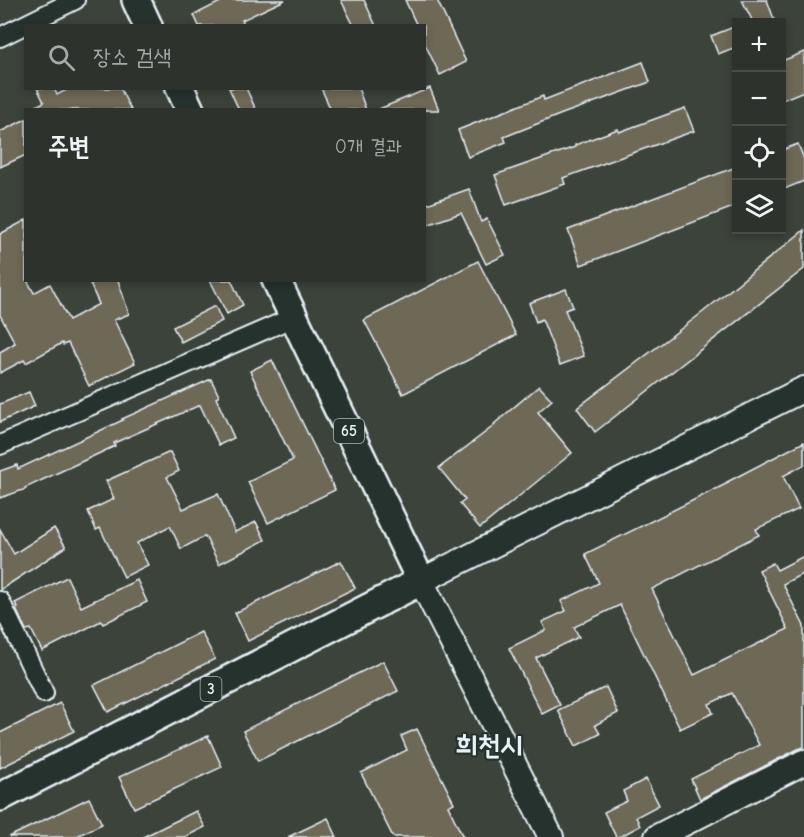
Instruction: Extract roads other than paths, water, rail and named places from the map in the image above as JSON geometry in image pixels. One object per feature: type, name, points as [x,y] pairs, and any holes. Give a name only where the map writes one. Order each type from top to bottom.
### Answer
[{"type":"main road","points":[[136,0],[147,24]]},
{"type":"main road","points":[[181,90],[189,108]]},
{"type":"main road","name":"65","points":[[277,282],[422,581]]},
{"type":"main road","name":"3","points":[[0,797],[422,581]]},
{"type":"street","points":[[26,24],[75,0]]},
{"type":"street","points":[[0,37],[24,25]]},
{"type":"street","points":[[0,445],[294,317]]},
{"type":"street","name":"3","points":[[422,581],[804,389]]},
{"type":"street","points":[[422,581],[551,837]]},
{"type":"street","points":[[0,601],[44,693]]},
{"type":"street","points":[[657,837],[684,831],[804,762]]},
{"type":"district","name":"희천시","points":[[489,744]]}]
